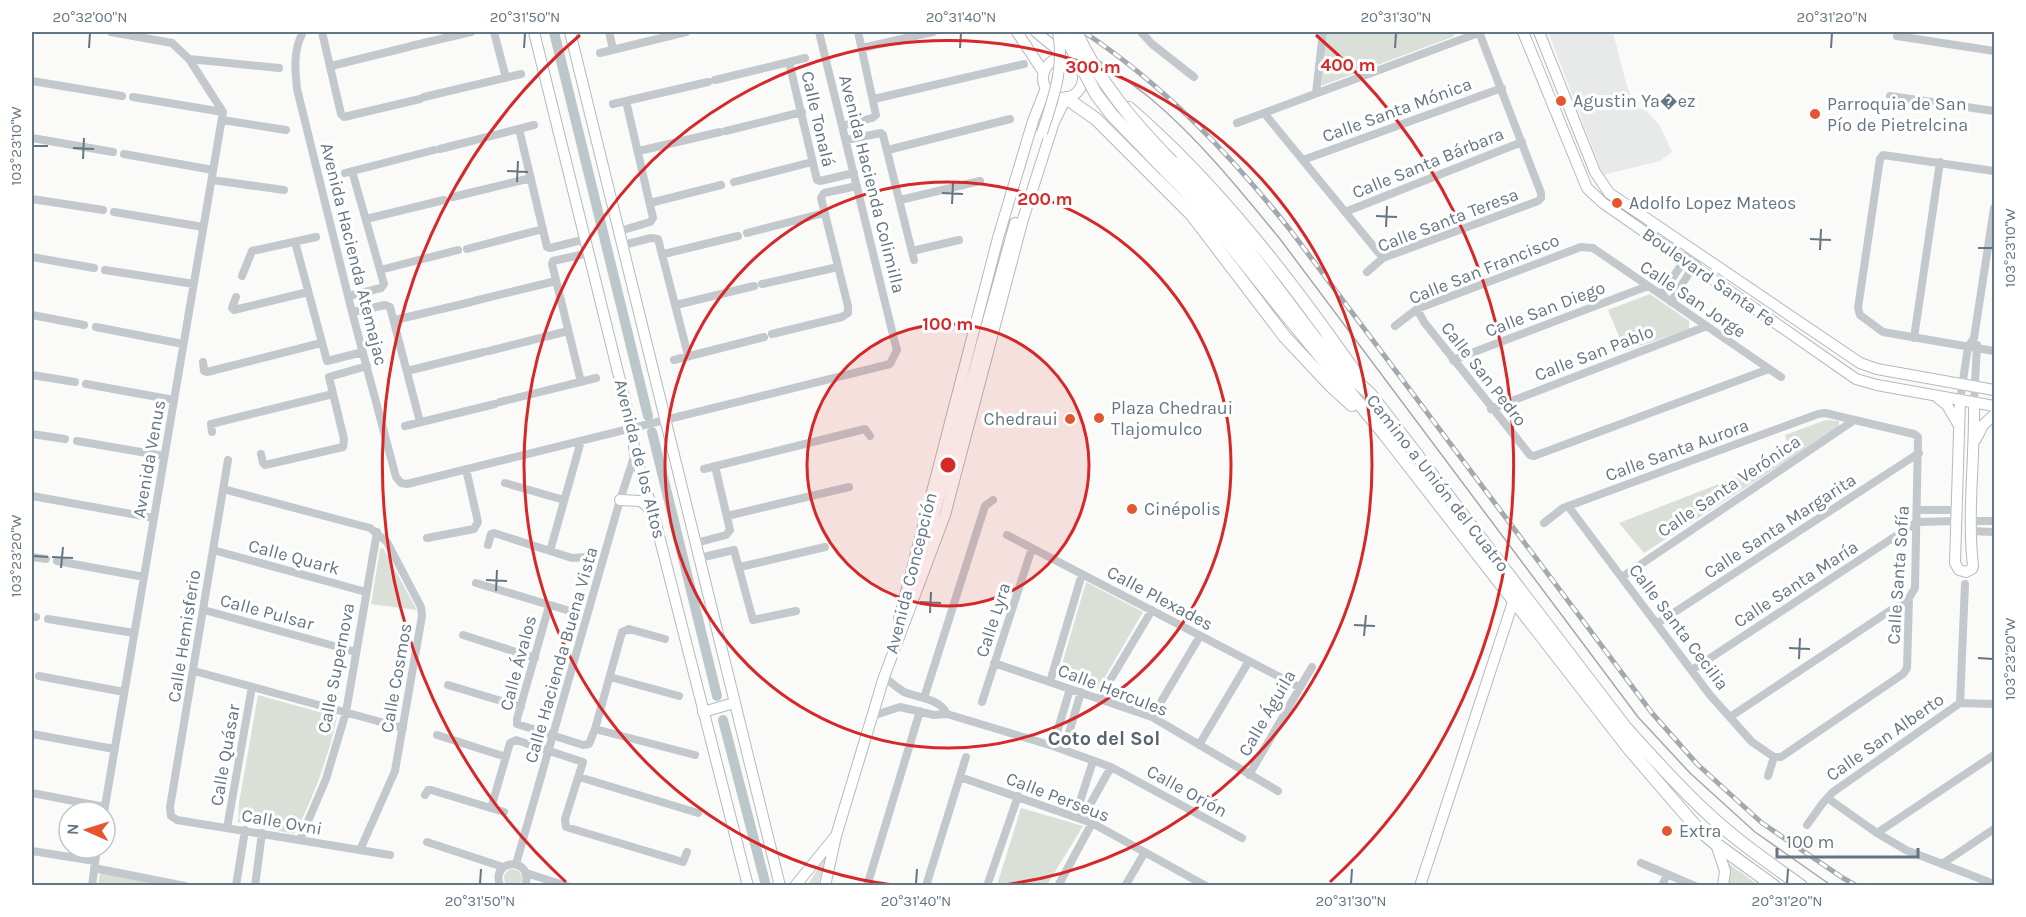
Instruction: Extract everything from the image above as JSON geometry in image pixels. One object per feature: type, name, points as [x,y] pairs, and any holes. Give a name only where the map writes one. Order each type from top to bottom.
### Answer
[{"type":"main road","name":"Avenida de los Altos","points":[[534,32],[632,429],[635,454],[653,512],[748,885]]},
{"type":"main road","name":"Avenida de los Altos","points":[[570,32],[780,885]]},
{"type":"main road","points":[[1017,32],[1044,73],[1046,88],[1055,96],[1066,98],[1096,119],[1161,183],[1192,215],[1285,337],[1330,385],[1385,435]]},
{"type":"main road","points":[[1036,32],[1066,57],[1077,63],[1143,120],[1202,177],[1270,260],[1371,395]]},
{"type":"main road","name":"Avenida Concepción","points":[[904,622],[1008,248],[1057,87],[1061,59],[1058,32]]},
{"type":"main road","name":"Camino a Unión del Cuatro","points":[[1063,32],[1096,94],[1112,115],[1232,228],[1314,338],[1371,395],[1625,727],[1661,768],[1707,813],[1759,856],[1800,885]]},
{"type":"main road","name":"Camino a Unión del Cuatro","points":[[1076,32],[1087,56],[1117,102],[1385,435],[1630,750],[1683,812],[1716,844],[1774,885]]},
{"type":"main road","name":"Boulevard Santa Fe","points":[[1523,32],[1587,188],[1603,203],[1856,379],[1877,385],[1995,406]]},
{"type":"main road","name":"Boulevard Santa Fe","points":[[1539,32],[1595,172],[1610,193],[1860,363],[1877,369],[1995,390]]},
{"type":"main road","points":[[1044,73],[1046,67],[1054,59],[1066,57]]},
{"type":"main road","points":[[1066,98],[1073,96],[1082,86],[1081,67]]},
{"type":"main road","name":"Avenida Concepción","points":[[825,885],[836,836],[884,677],[998,238],[1033,120],[1046,88]]},
{"type":"main road","name":"Avenida Concepción","points":[[884,677],[945,515],[1023,219],[1054,122],[1066,98]]},
{"type":"main road","points":[[1934,395],[1953,412],[1959,429]]},
{"type":"main road","points":[[1960,400],[1955,563],[1962,572],[1969,571],[1973,566],[1971,526],[1975,442],[1974,403]]},
{"type":"main road","points":[[1975,442],[1983,425],[1995,415]]},
{"type":"main road","points":[[620,500],[640,501],[653,512]]},
{"type":"main road","points":[[1420,885],[1514,599]]},
{"type":"main road","points":[[703,712],[734,703]]},
{"type":"main road","name":"Avenida Concepción","points":[[795,885],[836,836]]},
{"type":"main road","points":[[1716,844],[1725,871],[1723,885]]},
{"type":"street","points":[[111,32],[133,33],[172,43],[189,59],[222,116]]},
{"type":"street","name":"Avenida Hacienda Atemajac","points":[[303,32],[296,47],[294,60],[297,89],[352,312],[396,477],[400,483]]},
{"type":"street","points":[[322,32],[341,114],[344,117],[521,74]]},
{"type":"street","points":[[331,66],[471,32]]},
{"type":"street","points":[[494,32],[506,78]]},
{"type":"street","points":[[609,32],[614,49]]},
{"type":"street","points":[[600,53],[686,32]]},
{"type":"street","name":"Avenida Hacienda Colimilla","points":[[400,483],[407,484],[466,470],[890,363],[897,350],[819,32]]},
{"type":"street","points":[[842,126],[874,117],[876,112],[858,32]]},
{"type":"street","points":[[862,48],[933,32]]},
{"type":"street","points":[[1141,32],[1152,44],[1194,77]]},
{"type":"street","points":[[1316,93],[1323,32]]},
{"type":"street","points":[[1237,123],[1480,32],[1522,142]]},
{"type":"street","points":[[1897,36],[1995,51]]},
{"type":"street","points":[[613,104],[805,58]]},
{"type":"street","points":[[189,59],[279,68]]},
{"type":"street","name":"Calle Tonalá","points":[[789,62],[818,181],[854,172]]},
{"type":"street","points":[[874,99],[1024,64]]},
{"type":"street","points":[[32,81],[122,96]]},
{"type":"street","name":"Calle Santa Mónica","points":[[1303,160],[1502,88]]},
{"type":"street","points":[[1890,96],[1995,111]]},
{"type":"street","points":[[133,97],[286,130]]},
{"type":"street","points":[[620,231],[652,221],[653,218],[626,101]]},
{"type":"street","points":[[639,151],[802,112]]},
{"type":"street","points":[[1264,112],[1383,258]]},
{"type":"street","name":"Avenida Venus","points":[[106,800],[222,116]]},
{"type":"street","points":[[888,150],[1010,119]]},
{"type":"street","points":[[349,296],[382,287],[384,282],[366,219],[349,172],[534,125]]},
{"type":"street","points":[[519,129],[549,248],[586,239]]},
{"type":"street","points":[[846,140],[881,133],[888,150],[914,260]]},
{"type":"street","points":[[32,138],[113,152]]},
{"type":"street","name":"Calle Santa Teresa","points":[[1367,272],[1383,258],[1538,201],[1541,193],[1522,142]]},
{"type":"street","name":"Calle Santa Bárbara","points":[[1345,212],[1522,142]]},
{"type":"street","points":[[123,154],[213,170]]},
{"type":"street","points":[[1995,171],[1883,155],[1880,159],[1858,308],[1860,315],[1883,332],[1995,351]]},
{"type":"street","points":[[734,182],[812,162]]},
{"type":"street","points":[[1914,338],[1940,162]]},
{"type":"street","points":[[453,197],[531,178]]},
{"type":"street","points":[[212,180],[284,190]]},
{"type":"street","points":[[900,200],[980,181]]},
{"type":"street","points":[[650,203],[721,185]]},
{"type":"street","points":[[674,360],[848,314],[821,195],[857,186]]},
{"type":"street","points":[[32,199],[103,210]]},
{"type":"street","points":[[366,219],[444,200]]},
{"type":"street","points":[[1960,400],[1968,346],[1974,339],[1995,208]]},
{"type":"street","points":[[114,212],[203,227]]},
{"type":"street","points":[[747,233],[824,213]]},
{"type":"street","points":[[467,249],[543,229]]},
{"type":"street","points":[[664,254],[738,236]]},
{"type":"street","points":[[242,276],[252,251],[316,237]]},
{"type":"street","points":[[623,245],[657,238],[664,254],[688,356]]},
{"type":"street","points":[[912,251],[959,240]]},
{"type":"street","points":[[296,242],[327,361],[363,352]]},
{"type":"street","name":"Calle San Francisco","points":[[1395,326],[1417,309],[1581,247],[1587,247]]},
{"type":"street","name":"Calle San Jorge","points":[[1587,247],[1593,248],[1781,377]]},
{"type":"street","points":[[380,270],[458,250]]},
{"type":"street","points":[[1661,295],[1697,252]]},
{"type":"street","points":[[581,382],[552,264],[553,261],[589,253]]},
{"type":"street","points":[[32,258],[94,268]]},
{"type":"street","points":[[1671,302],[1689,263]]},
{"type":"street","points":[[676,305],[838,267]]},
{"type":"street","points":[[105,270],[194,284]]},
{"type":"street","points":[[394,320],[556,281]]},
{"type":"street","name":"Calle San Diego","points":[[1453,360],[1648,286]]},
{"type":"street","points":[[236,297],[232,308],[234,310],[308,292]]},
{"type":"street","points":[[352,312],[387,305],[394,320],[420,422]]},
{"type":"street","name":"Calle San Pedro","points":[[1417,309],[1453,360],[1530,455],[1546,452],[1769,369]]},
{"type":"street","points":[[32,315],[84,325]]},
{"type":"street","name":"Calle San Pablo","points":[[1491,409],[1707,326]]},
{"type":"street","points":[[96,327],[183,344]]},
{"type":"street","points":[[407,371],[568,331]]},
{"type":"street","points":[[1974,339],[1978,348],[1974,403]]},
{"type":"street","points":[[203,362],[206,372],[321,343]]},
{"type":"street","points":[[261,454],[263,464],[267,465],[341,448],[345,445],[330,376],[367,366]]},
{"type":"street","points":[[32,375],[75,382]]},
{"type":"street","points":[[405,426],[596,378]]},
{"type":"street","points":[[86,384],[174,400]]},
{"type":"street","points":[[212,432],[210,425],[212,423],[333,394]]},
{"type":"street","name":"Calle Santa Aurora","points":[[1544,523],[1568,506],[1818,414],[1825,413],[1853,421]]},
{"type":"street","points":[[1853,421],[1914,434],[1918,437],[1919,453]]},
{"type":"street","name":"Calle Santa Verónica","points":[[1622,577],[1853,421]]},
{"type":"street","points":[[704,469],[865,429],[870,436]]},
{"type":"street","points":[[32,434],[65,440]]},
{"type":"street","points":[[77,441],[164,456]]},
{"type":"street","points":[[550,551],[581,441]]},
{"type":"street","name":"Calle Santa Sofía","points":[[1774,757],[1781,757],[1903,674],[1907,668],[1909,598],[1915,588],[1919,453]]},
{"type":"street","name":"Calle Santa Margarita","points":[[1658,624],[1919,453]]},
{"type":"street","name":"Calle Hacienda Buena Vista","points":[[516,864],[635,454]]},
{"type":"street","name":"Calle Hemisferio","points":[[171,816],[170,807],[228,460]]},
{"type":"street","points":[[696,543],[728,534],[730,528],[716,466]]},
{"type":"street","points":[[427,538],[474,529],[477,526],[466,470]]},
{"type":"street","points":[[505,483],[564,500]]},
{"type":"street","points":[[727,516],[849,487]]},
{"type":"street","points":[[223,489],[364,525],[376,532]]},
{"type":"street","points":[[32,496],[154,518]]},
{"type":"street","points":[[924,698],[985,506],[993,500]]},
{"type":"street","name":"Calle Santa Cecilia","points":[[1568,506],[1730,717],[1752,742],[1774,757]]},
{"type":"street","points":[[1918,510],[1957,515]]},
{"type":"street","points":[[1917,522],[1957,515]]},
{"type":"street","points":[[1971,526],[1995,521]]},
{"type":"street","name":"Calle Santa María","points":[[1692,670],[1917,522]]},
{"type":"street","points":[[1971,526],[1995,532]]},
{"type":"street","name":"Calle Supernova","points":[[300,840],[326,779],[346,712],[376,532]]},
{"type":"street","name":"Calle Cosmos","points":[[360,850],[395,771],[422,611],[387,542],[376,532]]},
{"type":"street","points":[[488,545],[491,534],[494,532],[572,558],[586,556]]},
{"type":"street","name":"Calle Plexades","points":[[1007,535],[1299,687]]},
{"type":"street","points":[[740,567],[825,547]]},
{"type":"street","name":"Calle Lyra","points":[[982,702],[1032,548]]},
{"type":"street","name":"Calle Quark","points":[[213,550],[366,592]]},
{"type":"street","points":[[699,558],[734,550],[753,620],[796,611]]},
{"type":"street","points":[[32,557],[46,559]]},
{"type":"street","points":[[57,561],[144,577]]},
{"type":"street","points":[[1050,682],[1082,574]]},
{"type":"street","points":[[476,583],[570,611]]},
{"type":"street","points":[[1965,585],[1960,703],[1995,704]]},
{"type":"street","points":[[1730,717],[1909,598]]},
{"type":"street","name":"Calle Ávalos","points":[[549,606],[517,719],[518,726],[554,735]]},
{"type":"street","name":"Calle Pulsar","points":[[204,610],[356,652]]},
{"type":"street","points":[[1099,699],[1152,610]]},
{"type":"street","points":[[48,619],[134,633]]},
{"type":"street","points":[[554,735],[585,745],[590,742],[623,630],[665,639]]},
{"type":"street","points":[[464,635],[535,658]]},
{"type":"street","points":[[1152,717],[1200,636]]},
{"type":"street","points":[[1199,745],[1249,661]]},
{"type":"street","name":"Calle Hercules","points":[[994,663],[1152,717],[1278,791]]},
{"type":"street","name":"Calle Águila","points":[[1249,775],[1312,667]]},
{"type":"street","points":[[194,671],[403,728]]},
{"type":"street","points":[[39,676],[124,692]]},
{"type":"street","points":[[610,677],[679,696]]},
{"type":"street","name":"Calle Orión","points":[[884,677],[903,691],[938,703],[947,714]]},
{"type":"street","points":[[448,685],[521,707]]},
{"type":"street","name":"Calle Quásar","points":[[226,828],[252,687]]},
{"type":"street","points":[[1053,746],[1070,689]]},
{"type":"street","points":[[1064,750],[1081,692]]},
{"type":"street","name":"Calle San Alberto","points":[[1808,825],[1828,797],[1960,703]]},
{"type":"street","name":"Calle Orión","points":[[872,716],[900,707],[934,715],[947,714],[1053,746],[1111,767],[1242,838]]},
{"type":"street","points":[[867,885],[920,711]]},
{"type":"street","points":[[595,729],[694,755]]},
{"type":"street","points":[[32,734],[114,749]]},
{"type":"street","points":[[437,735],[506,757]]},
{"type":"street","points":[[491,808],[512,740],[583,762],[565,819],[565,825],[568,828],[683,862],[687,852]]},
{"type":"street","points":[[1877,833],[1995,756]]},
{"type":"street","points":[[926,885],[966,757]]},
{"type":"street","points":[[1768,776],[1774,757]]},
{"type":"street","points":[[1078,818],[1093,761]]},
{"type":"street","points":[[1078,818],[1111,767]]},
{"type":"street","points":[[579,777],[698,813]]},
{"type":"street","name":"Calle Perseus","points":[[960,777],[1092,823],[1206,885]]},
{"type":"street","points":[[425,795],[428,790],[431,790],[504,812]]},
{"type":"street","points":[[32,793],[64,800]]},
{"type":"street","points":[[987,885],[1018,796]]},
{"type":"street","points":[[1828,797],[1877,833],[1906,850],[1995,884]]},
{"type":"street","name":"Calle Ovni","points":[[171,816],[177,820],[390,855]]},
{"type":"street","points":[[1058,885],[1092,823]]},
{"type":"street","points":[[1942,864],[1995,829]]},
{"type":"street","points":[[236,885],[245,830]]},
{"type":"street","points":[[255,885],[262,833]]},
{"type":"street","points":[[427,842],[503,867]]},
{"type":"street","points":[[32,851],[185,885]]},
{"type":"street","points":[[1125,885],[1145,852]]},
{"type":"street","points":[[92,885],[96,860]]},
{"type":"street","points":[[1641,863],[1695,885]]},
{"type":"street","points":[[500,885],[499,874],[503,867],[509,864],[516,864],[526,873],[567,885]]},
{"type":"street","points":[[525,885],[526,873]]},
{"type":"street","points":[[1662,885],[1667,874]]},
{"type":"street","points":[[1184,885],[1189,876]]},
{"type":"shaded area","points":[[1327,32],[1452,32],[1455,36],[1321,86]]},
{"type":"shaded area","points":[[1548,32],[1613,32],[1626,83],[1635,106],[1648,112],[1660,126],[1672,152],[1660,161],[1603,175]]},
{"type":"shaded area","points":[[1650,294],[1689,321],[1689,329],[1625,351],[1608,310]]},
{"type":"shaded area","points":[[1826,420],[1839,421],[1839,427],[1644,553],[1619,523],[1790,456],[1785,435]]},
{"type":"shaded area","points":[[383,548],[417,610],[371,604],[380,549]]},
{"type":"shaded area","points":[[1086,582],[1143,612],[1098,689],[1058,678]]},
{"type":"shaded area","points":[[258,695],[337,717],[320,777],[294,834],[238,822],[239,803]]},
{"type":"shaded area","points":[[1021,808],[1083,826],[1047,885],[997,885]]},
{"type":"shaded area","points":[[824,859],[826,860],[818,885],[807,886]]},
{"type":"shaded area","points":[[1728,863],[1758,885],[1728,886]]},
{"type":"shaded area","points":[[509,869],[517,869],[522,874],[520,885],[509,887],[504,882],[504,874]]},
{"type":"shaded area","points":[[100,872],[169,886],[98,886]]},
{"type":"waterway","points":[[554,32],[648,416]]},
{"type":"waterway","points":[[652,432],[717,696]]},
{"type":"waterway","points":[[723,720],[766,886]]},
{"type":"tram line","points":[[1056,32],[1150,98],[1218,165],[1280,239],[1638,717],[1690,773],[1755,832],[1832,886]]},
{"type":"railway","points":[[1084,32],[1142,75],[1195,123],[1245,175],[1291,231],[1652,713],[1697,764],[1762,823],[1857,886]]},
{"type":"place","name":"Agustin Ya�ez","points":[[1561,101]]},
{"type":"place","name":"Parroquia de San Pío de Pietrelcina","points":[[1815,114]]},
{"type":"place","name":"Adolfo Lopez Mateos","points":[[1617,203]]},
{"type":"place","name":"Plaza Chedraui Tlajomulco","points":[[1099,418]]},
{"type":"place","name":"Chedraui","points":[[1070,419]]},
{"type":"place","name":"Cinépolis","points":[[1132,509]]},
{"type":"place","name":"Extra","points":[[1667,831]]},
{"type":"district","name":"Coto del Sol","points":[[1104,738]]}]
